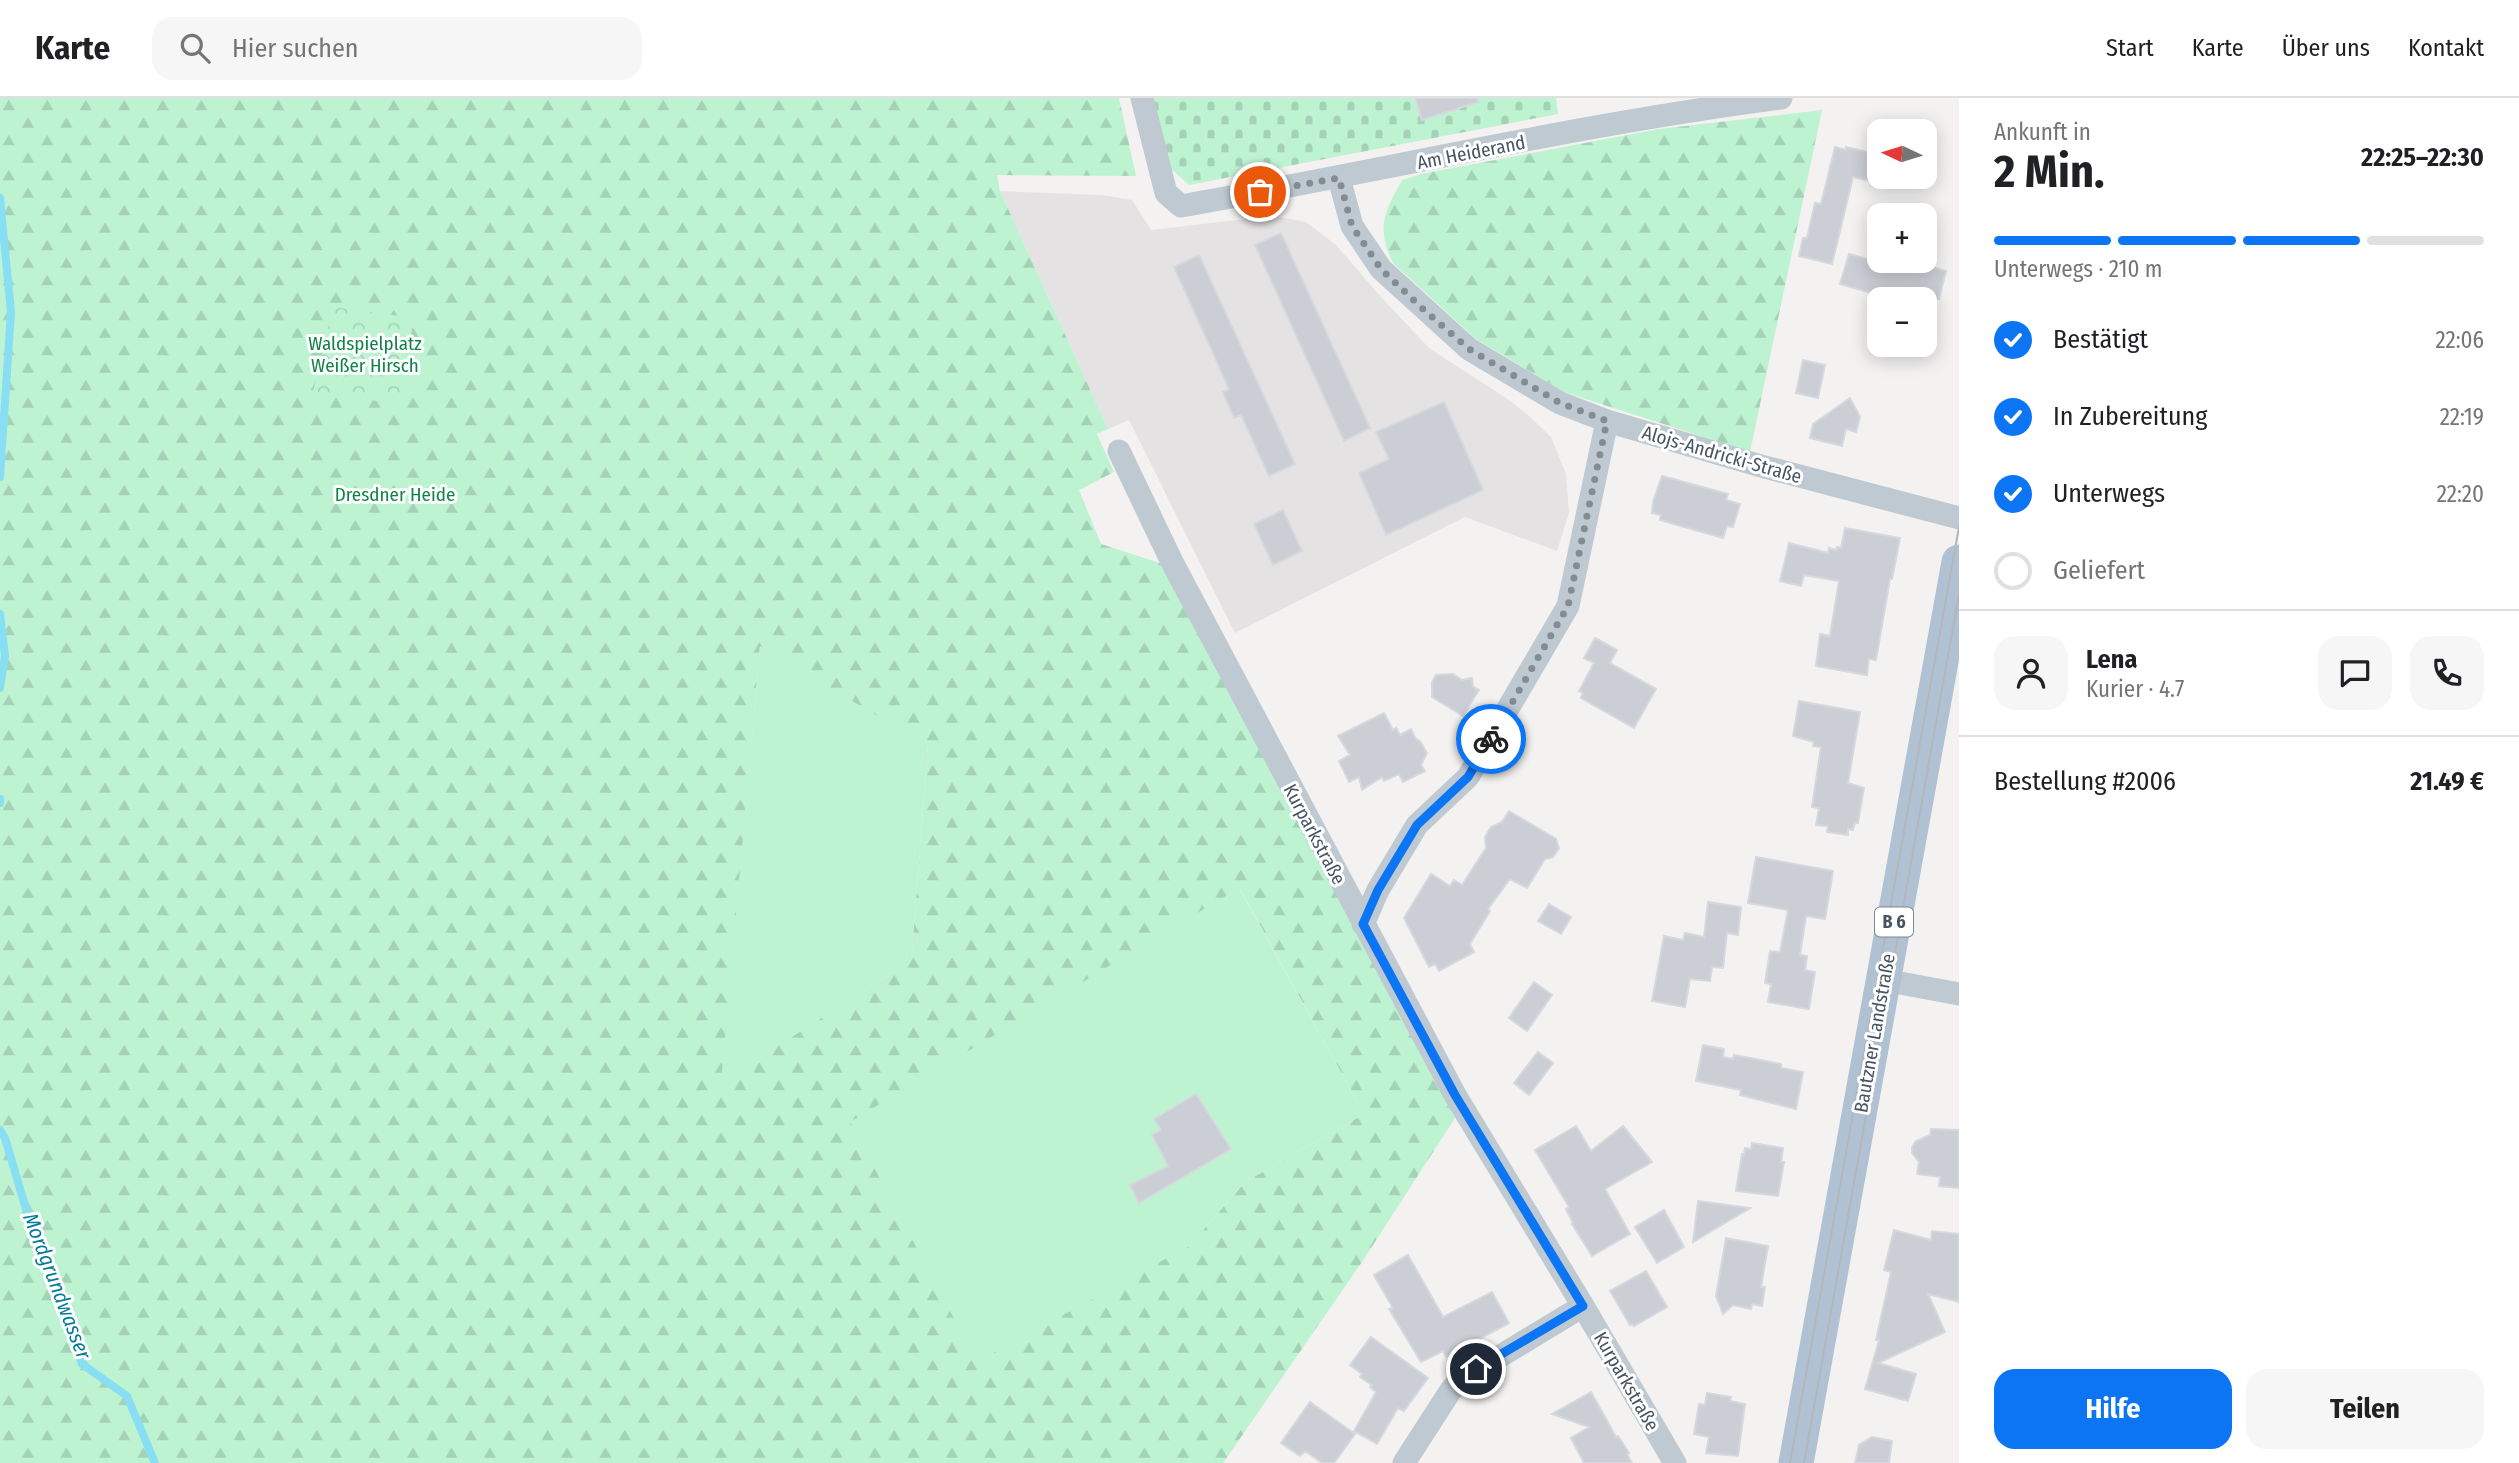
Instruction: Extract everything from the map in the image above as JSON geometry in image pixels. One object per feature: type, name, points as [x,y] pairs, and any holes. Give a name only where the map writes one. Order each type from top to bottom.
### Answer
[{"type":"main road","name":"Bautzner Landstraße","points":[[1796,1463],[1956,599],[1959,562]]},
{"type":"street","name":"Am Heiderand","points":[[1142,98],[1166,193],[1181,206],[1684,111],[1781,98]]},
{"type":"street","name":"Alojs-Andricki-Straße","points":[[1339,178],[1352,226],[1381,269],[1469,349],[1560,403],[1607,421],[1761,466],[1959,518]]},
{"type":"street","points":[[1363,924],[1378,890],[1417,825],[1468,777],[1568,606],[1607,421]]},
{"type":"street","name":"Kurparkstraße","points":[[1119,451],[1172,562],[1455,1095],[1675,1463]]},
{"type":"street","points":[[1884,980],[1959,994]]},
{"type":"street","points":[[1404,1463],[1451,1390],[1461,1380],[1583,1306]]},
{"type":"shaded area","points":[[1000,191],[1102,195],[1132,200],[1151,230],[1273,216],[1306,222],[1336,245],[1429,348],[1509,400],[1551,437],[1566,474],[1569,513],[1557,551],[1465,517],[1235,633],[1129,420],[1108,429]]},
{"type":"green space","name":"Dresdner Heide","points":[[0,98],[1119,98],[1136,176],[997,175],[1000,191],[1108,429],[1097,434],[1114,472],[1079,490],[1101,544],[1166,565],[1455,1118],[1362,1262],[1223,1463],[0,1463]],"holes":[[[760,647],[928,747],[911,961],[722,1081]],[[1240,889],[1364,1114],[1245,1182],[1189,1246]]]},
{"type":"green space","points":[[1153,98],[1556,98],[1558,114],[1189,185],[1170,168]]},
{"type":"green space","points":[[1822,110],[1750,452],[1564,392],[1476,339],[1393,263],[1388,250],[1384,220],[1402,180],[1421,174],[1659,129]]},
{"type":"green space","name":"Waldspielplatz Weißer Hirsch","points":[[333,307],[414,318],[399,404],[313,392]]},
{"type":"green space","points":[[760,646],[928,746],[911,961],[721,1082]]},
{"type":"green space","points":[[1239,888],[1364,1114],[1245,1182],[1189,1246],[977,1362],[850,1122]]},
{"type":"building","points":[[1415,98],[1477,98],[1478,102],[1422,120]]},
{"type":"building","points":[[1835,147],[1867,152],[1867,180],[1853,177],[1832,264],[1799,256],[1803,238],[1807,238],[1815,203],[1821,204]]},
{"type":"building","points":[[1281,233],[1370,428],[1344,441],[1255,245]]},
{"type":"building","points":[[1849,254],[1867,259],[1867,273],[1937,273],[1937,269],[1946,271],[1939,299],[1937,287],[1867,287],[1867,292],[1840,284]]},
{"type":"building","points":[[1199,255],[1295,464],[1269,476],[1241,415],[1234,418],[1223,392],[1229,389],[1174,267]]},
{"type":"building","points":[[1803,360],[1825,365],[1818,398],[1796,393]]},
{"type":"building","points":[[1850,398],[1860,417],[1856,432],[1846,429],[1842,446],[1810,438],[1813,424]]},
{"type":"building","points":[[1444,402],[1483,490],[1386,535],[1359,473],[1389,459],[1376,432]]},
{"type":"building","points":[[1662,476],[1728,494],[1726,500],[1740,504],[1733,527],[1727,526],[1723,538],[1660,520],[1661,515],[1652,513]]},
{"type":"building","points":[[1283,510],[1302,551],[1273,565],[1254,524]]},
{"type":"building","points":[[1845,528],[1900,538],[1876,660],[1869,659],[1867,675],[1816,666],[1820,634],[1830,636],[1839,581],[1804,575],[1801,586],[1780,581],[1789,543],[1828,553],[1829,548],[1841,548]]},
{"type":"building","points":[[1595,638],[1617,650],[1610,663],[1656,689],[1634,728],[1581,698],[1583,693],[1579,691],[1594,663],[1584,658]]},
{"type":"building","points":[[1453,674],[1462,680],[1472,678],[1473,687],[1479,690],[1463,716],[1432,697],[1432,682],[1436,675]]},
{"type":"building","points":[[1799,701],[1860,712],[1848,783],[1864,788],[1858,823],[1855,823],[1853,830],[1848,829],[1848,835],[1827,832],[1828,826],[1816,825],[1819,808],[1812,807],[1821,747],[1793,736]]},
{"type":"building","points":[[1384,713],[1393,730],[1396,728],[1400,735],[1411,729],[1420,741],[1427,753],[1421,765],[1425,771],[1403,782],[1399,774],[1384,781],[1382,777],[1362,790],[1359,777],[1349,782],[1339,761],[1350,755],[1338,736]]},
{"type":"building","points":[[1509,811],[1556,839],[1559,848],[1553,857],[1545,859],[1527,888],[1510,879],[1488,909],[1490,911],[1470,944],[1474,952],[1439,971],[1435,964],[1429,967],[1404,918],[1431,874],[1450,886],[1454,880],[1462,885],[1486,848],[1485,837],[1491,827],[1502,822]]},
{"type":"building","points":[[1756,857],[1833,871],[1825,919],[1806,916],[1800,955],[1807,956],[1805,970],[1815,972],[1809,1009],[1768,1002],[1771,984],[1765,983],[1770,951],[1780,952],[1788,910],[1748,903]]},
{"type":"building","points":[[1708,902],[1741,907],[1738,935],[1727,933],[1723,968],[1712,967],[1710,981],[1690,979],[1685,1007],[1652,1001],[1664,936],[1683,940],[1685,933],[1704,937]]},
{"type":"building","points":[[1549,904],[1571,917],[1561,934],[1538,921]]},
{"type":"building","points":[[1534,982],[1552,995],[1527,1031],[1509,1018]]},
{"type":"building","points":[[1703,1045],[1724,1049],[1723,1057],[1733,1059],[1734,1055],[1781,1064],[1781,1068],[1803,1072],[1796,1109],[1740,1095],[1741,1090],[1696,1081]]},
{"type":"building","points":[[1538,1052],[1553,1063],[1529,1095],[1514,1083]]},
{"type":"building","points":[[1196,1094],[1231,1149],[1139,1203],[1130,1185],[1168,1166],[1152,1135],[1161,1130],[1154,1119]]},
{"type":"building","points":[[1576,1126],[1591,1151],[1623,1126],[1652,1162],[1605,1189],[1630,1234],[1592,1256],[1572,1224],[1566,1209],[1569,1207],[1535,1150]]},
{"type":"building","points":[[1931,1129],[1959,1130],[1959,1188],[1939,1186],[1940,1177],[1917,1174],[1919,1162],[1912,1153],[1912,1147],[1916,1141],[1930,1135]]},
{"type":"building","points":[[1752,1143],[1783,1148],[1781,1162],[1784,1162],[1778,1196],[1736,1191],[1742,1154],[1744,1155],[1745,1148],[1751,1149]]},
{"type":"building","points":[[1698,1201],[1750,1208],[1693,1242]]},
{"type":"building","points":[[1664,1210],[1684,1247],[1657,1263],[1635,1227]]},
{"type":"building","points":[[1894,1230],[1931,1240],[1932,1231],[1959,1234],[1959,1302],[1928,1294],[1945,1332],[1878,1363],[1916,1374],[1908,1401],[1865,1389],[1879,1340],[1876,1340],[1891,1272],[1884,1270]]},
{"type":"building","points":[[1726,1238],[1768,1246],[1761,1287],[1765,1287],[1762,1306],[1752,1304],[1751,1309],[1733,1305],[1723,1314],[1716,1296]]},
{"type":"building","points":[[1408,1255],[1443,1317],[1492,1292],[1509,1323],[1446,1357],[1443,1351],[1421,1362],[1389,1309],[1393,1308],[1374,1275]]},
{"type":"building","points":[[1646,1271],[1667,1307],[1634,1326],[1630,1325],[1610,1291]]},
{"type":"building","points":[[1371,1337],[1428,1378],[1404,1411],[1398,1408],[1377,1444],[1354,1431],[1376,1392],[1370,1387],[1372,1385],[1360,1377],[1362,1374],[1350,1365]]},
{"type":"building","points":[[1591,1392],[1616,1437],[1618,1436],[1629,1453],[1627,1454],[1632,1463],[1584,1463],[1571,1438],[1589,1427],[1552,1414]]},
{"type":"building","points":[[1707,1393],[1731,1397],[1730,1401],[1745,1404],[1738,1456],[1706,1453],[1709,1437],[1694,1434],[1699,1404],[1705,1405]]},
{"type":"building","points":[[1310,1402],[1355,1434],[1334,1463],[1322,1463],[1305,1451],[1300,1456],[1281,1443]]},
{"type":"building","points":[[1872,1437],[1892,1441],[1889,1463],[1855,1463],[1859,1445]]},
{"type":"waterway","name":"Mordgrundwasser","points":[[0,198],[11,312],[0,477]]},
{"type":"waterway","name":"Mordgrundwasser","points":[[0,614],[5,656],[0,688]]},
{"type":"waterway","name":"Mordgrundwasser","points":[[0,1130],[5,1138],[36,1243],[82,1364],[127,1396],[155,1463]]},
{"type":"tram line","points":[[1790,1463],[1959,527]]},
{"type":"tram line","points":[[1804,1463],[1959,594]]},
{"type":"way so far","points":[[1260,192],[1339,178],[1352,226],[1381,269],[1423,309],[1469,349],[1560,403],[1607,421],[1568,606],[1491,739]]},
{"type":"route","points":[[1476,1369],[1583,1306],[1455,1095],[1363,924],[1378,890],[1417,825],[1468,777],[1491,739]]}]
